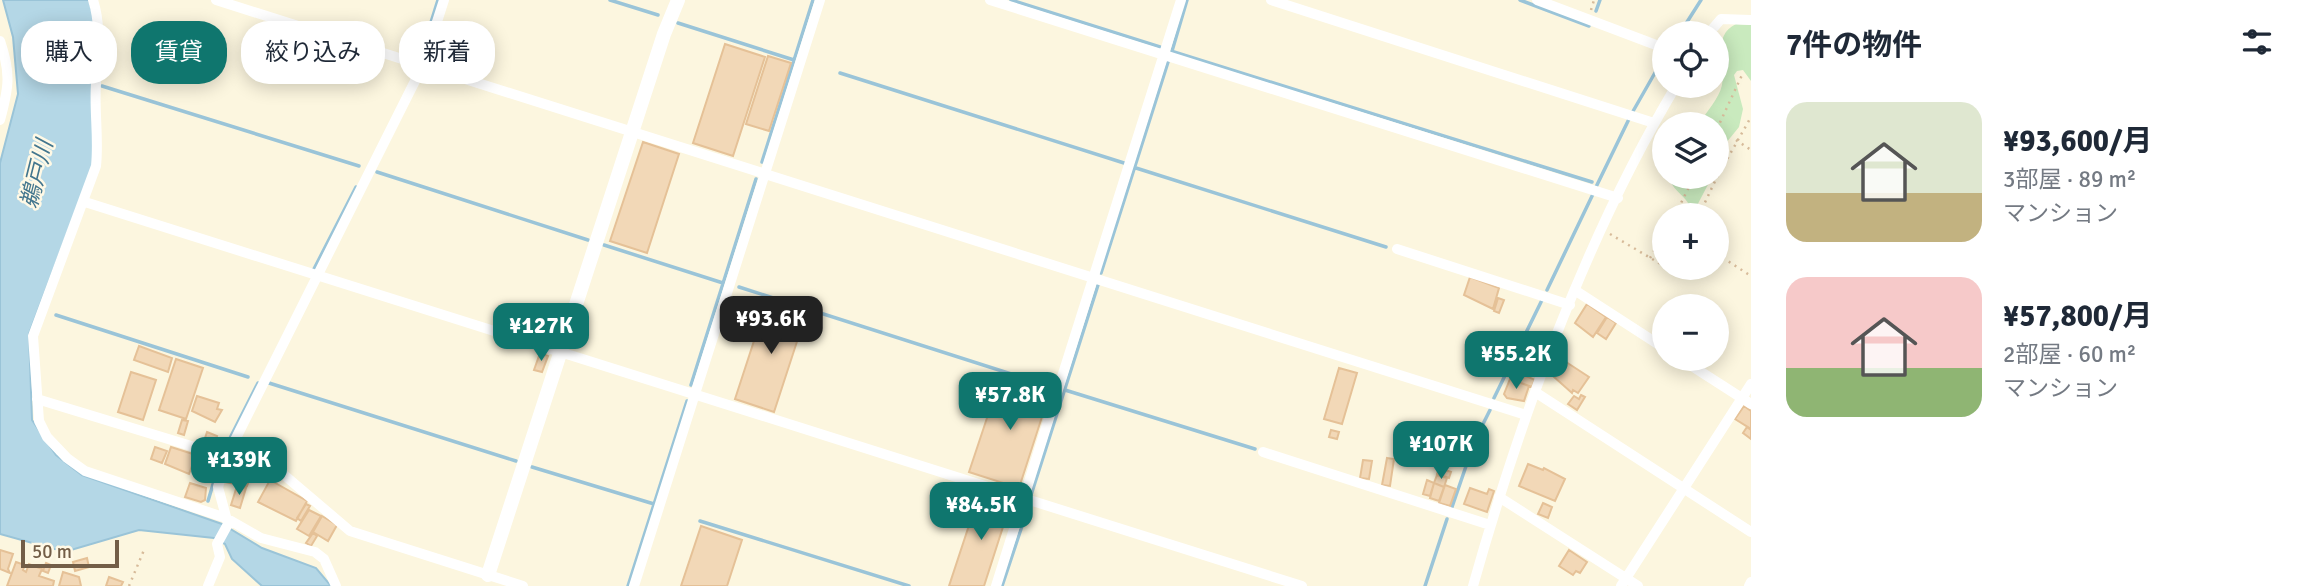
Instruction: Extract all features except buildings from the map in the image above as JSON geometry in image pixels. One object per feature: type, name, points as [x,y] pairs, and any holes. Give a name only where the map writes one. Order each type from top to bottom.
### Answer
[{"type":"street","points":[[93,0],[99,46],[95,84],[99,141],[96,166],[85,202],[33,336],[39,421],[47,436],[75,465],[227,521],[261,538],[320,554],[336,586]]},
{"type":"street","points":[[216,0],[399,57]]},
{"type":"street","points":[[438,21],[444,0]]},
{"type":"street","points":[[488,575],[632,131],[678,0]]},
{"type":"street","points":[[634,586],[820,0]]},
{"type":"street","points":[[990,0],[1618,198]]},
{"type":"street","points":[[996,586],[1181,0]]},
{"type":"street","points":[[1271,0],[1652,122]]},
{"type":"street","points":[[1537,0],[1652,43]]},
{"type":"street","points":[[1719,21],[1751,20]]},
{"type":"street","points":[[0,41],[9,67],[8,90],[0,120]]},
{"type":"street","points":[[208,586],[220,557],[217,544],[227,521],[218,488],[227,456],[414,84]]},
{"type":"street","points":[[484,84],[1526,415]]},
{"type":"street","points":[[1473,586],[1526,415],[1576,291],[1652,127]]},
{"type":"street","points":[[85,202],[1302,586]]},
{"type":"street","points":[[1397,250],[1570,305]]},
{"type":"street","points":[[1576,291],[1652,340]]},
{"type":"street","points":[[1700,371],[1746,401]]},
{"type":"street","points":[[1624,582],[1683,488],[1746,401],[1751,384]]},
{"type":"street","points":[[1535,392],[1751,532]]},
{"type":"street","points":[[37,399],[283,474],[350,531],[523,586]]},
{"type":"street","points":[[1263,452],[1490,525]]},
{"type":"street","points":[[1499,497],[1624,582],[1638,586]]},
{"type":"path","points":[[1725,112],[1742,75]]},
{"type":"path","points":[[1729,154],[1751,117]]},
{"type":"path","points":[[1736,140],[1751,150]]},
{"type":"path","points":[[1604,229],[1650,258],[1652,255]]},
{"type":"path","points":[[1729,262],[1751,276]]},
{"type":"path","points":[[129,586],[144,550]]},
{"type":"green space","points":[[1736,24],[1751,25],[1751,81],[1743,70],[1734,75],[1743,109],[1739,127],[1729,139],[1729,112],[1707,112],[1716,98],[1729,98],[1729,28]]},
{"type":"green space","points":[[1676,189],[1706,189],[1698,203],[1688,203]]},
{"type":"water","name":"鵜戸川","points":[[3,0],[89,0],[94,21],[21,21],[21,84],[94,84],[93,165],[29,334],[32,420],[56,455],[82,475],[222,524],[262,548],[316,568],[331,586],[262,586],[232,559],[225,544],[214,538],[139,530],[71,550],[54,549],[0,534],[0,163],[18,94],[13,37]]},
{"type":"waterway","points":[[431,21],[438,0]]},
{"type":"waterway","points":[[610,0],[658,15]]},
{"type":"waterway","points":[[762,162],[813,0]]},
{"type":"waterway","points":[[1011,0],[1160,47]]},
{"type":"waterway","points":[[1172,51],[1187,0]]},
{"type":"waterway","points":[[1520,0],[1589,26]]},
{"type":"waterway","points":[[1596,11],[1600,0]]},
{"type":"waterway","points":[[1688,21],[1701,0]]},
{"type":"waterway","points":[[678,23],[794,60]]},
{"type":"waterway","points":[[1174,52],[1592,182]]},
{"type":"waterway","points":[[1101,273],[1168,62]]},
{"type":"waterway","points":[[840,73],[1124,163]]},
{"type":"waterway","points":[[1632,113],[1652,78]]},
{"type":"waterway","points":[[102,86],[359,166]]},
{"type":"waterway","points":[[1596,187],[1629,119]]},
{"type":"waterway","points":[[1136,168],[1386,247]]},
{"type":"waterway","points":[[377,172],[588,240]]},
{"type":"waterway","points":[[691,385],[756,179]]},
{"type":"waterway","points":[[314,269],[356,187]]},
{"type":"waterway","points":[[1547,290],[1593,194]]},
{"type":"waterway","points":[[604,245],[723,283]]},
{"type":"waterway","points":[[1031,495],[1098,285]]},
{"type":"waterway","points":[[739,287],[1052,387]]},
{"type":"waterway","points":[[1494,398],[1542,300]]},
{"type":"waterway","points":[[56,315],[248,377]]},
{"type":"waterway","points":[[225,448],[258,383]]},
{"type":"waterway","points":[[269,383],[516,461]]},
{"type":"waterway","points":[[1065,390],[1255,449]]},
{"type":"waterway","points":[[628,586],[687,401]]},
{"type":"waterway","points":[[1452,507],[1475,440],[1490,410]]},
{"type":"waterway","points":[[208,501],[220,461]]},
{"type":"waterway","points":[[532,467],[654,504]]},
{"type":"waterway","points":[[1002,586],[1028,508]]},
{"type":"waterway","points":[[1425,586],[1447,519]]},
{"type":"waterway","points":[[700,521],[909,586]]}]
